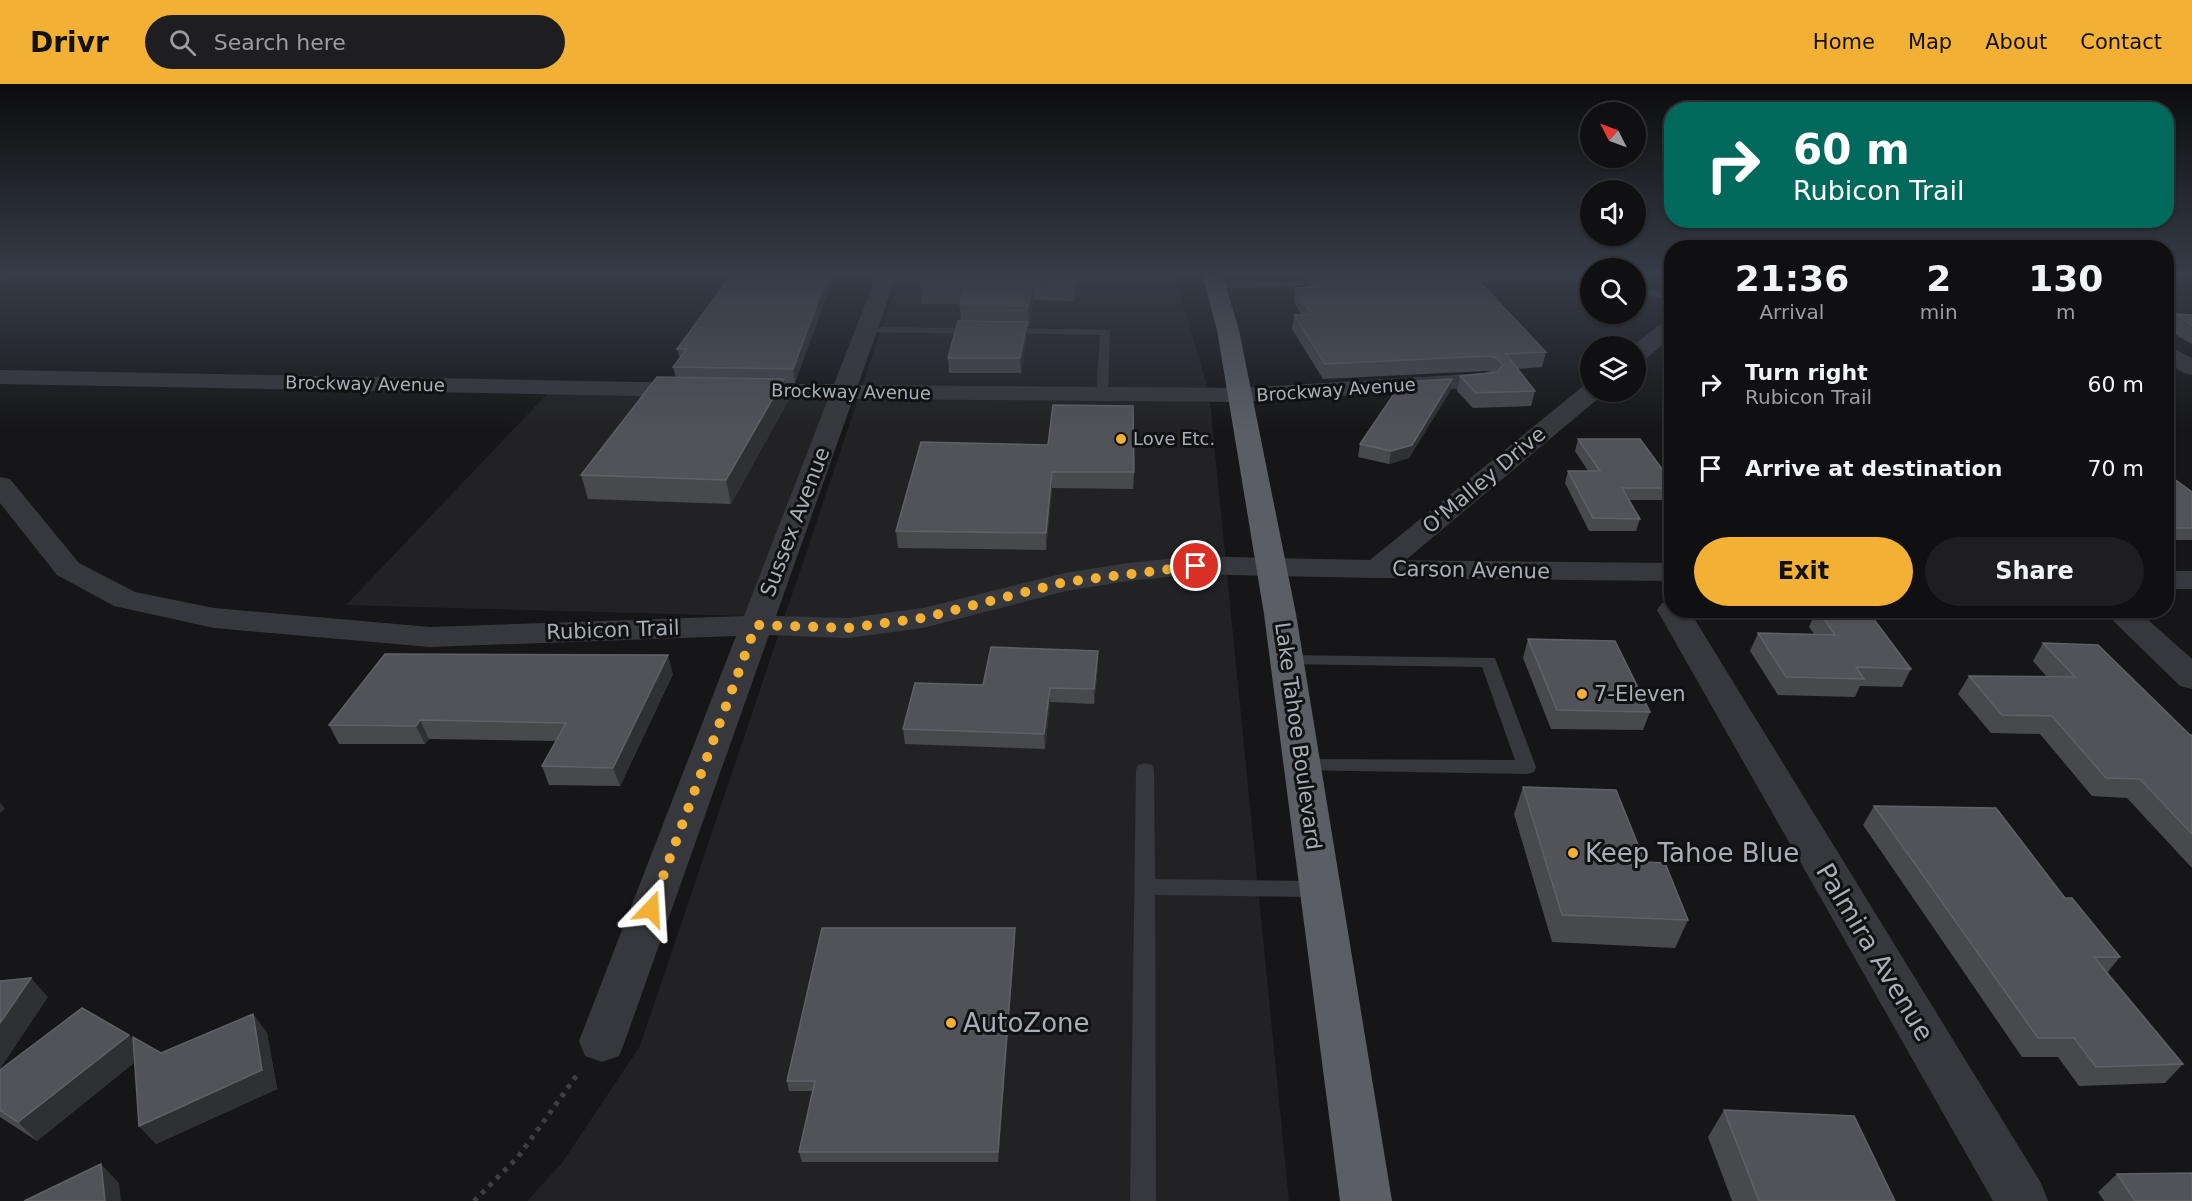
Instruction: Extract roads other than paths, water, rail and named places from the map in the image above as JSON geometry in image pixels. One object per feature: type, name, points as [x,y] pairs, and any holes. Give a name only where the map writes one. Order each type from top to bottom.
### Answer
[{"type":"highway","name":"Lake Tahoe Boulevard","points":[[1227,326],[1287,660],[1366,1201]]},
{"type":"street","name":"Sussex Avenue","points":[[602,1041],[868,326]]},
{"type":"street","points":[[1646,347],[1664,333]]},
{"type":"street","points":[[2174,357],[2192,368]]},
{"type":"street","name":"Brockway Avenue","points":[[0,377],[843,393],[1240,396],[1485,380]]},
{"type":"street","name":"O'Malley Drive","points":[[1377,568],[1580,401]]},
{"type":"street","name":"Rubicon Trail","points":[[0,485],[68,569],[125,599],[214,618],[430,637],[756,625],[848,628],[923,618],[1065,582],[1128,572],[1196,566],[1270,567]]},
{"type":"street","name":"Carson Avenue","points":[[1270,567],[1661,572]]},
{"type":"street","points":[[2174,580],[2192,580]]},
{"type":"street","name":"Palmira Avenue","points":[[1677,618],[2022,1201]]},
{"type":"street","points":[[2127,618],[2192,678]]},
{"type":"lane","points":[[867,330],[1106,332],[1102,395]]},
{"type":"lane","points":[[1287,660],[1489,662],[1527,767],[1302,765]]},
{"type":"lane","points":[[1143,1201],[1145,770]]},
{"type":"lane","points":[[1144,887],[1320,889]]},
{"type":"place","name":"Love Etc.","points":[[1121,439]]},
{"type":"place","name":"7-Eleven","points":[[1582,694]]},
{"type":"place","name":"Keep Tahoe Blue","points":[[1573,853]]},
{"type":"place","name":"AutoZone","points":[[951,1023]]}]
